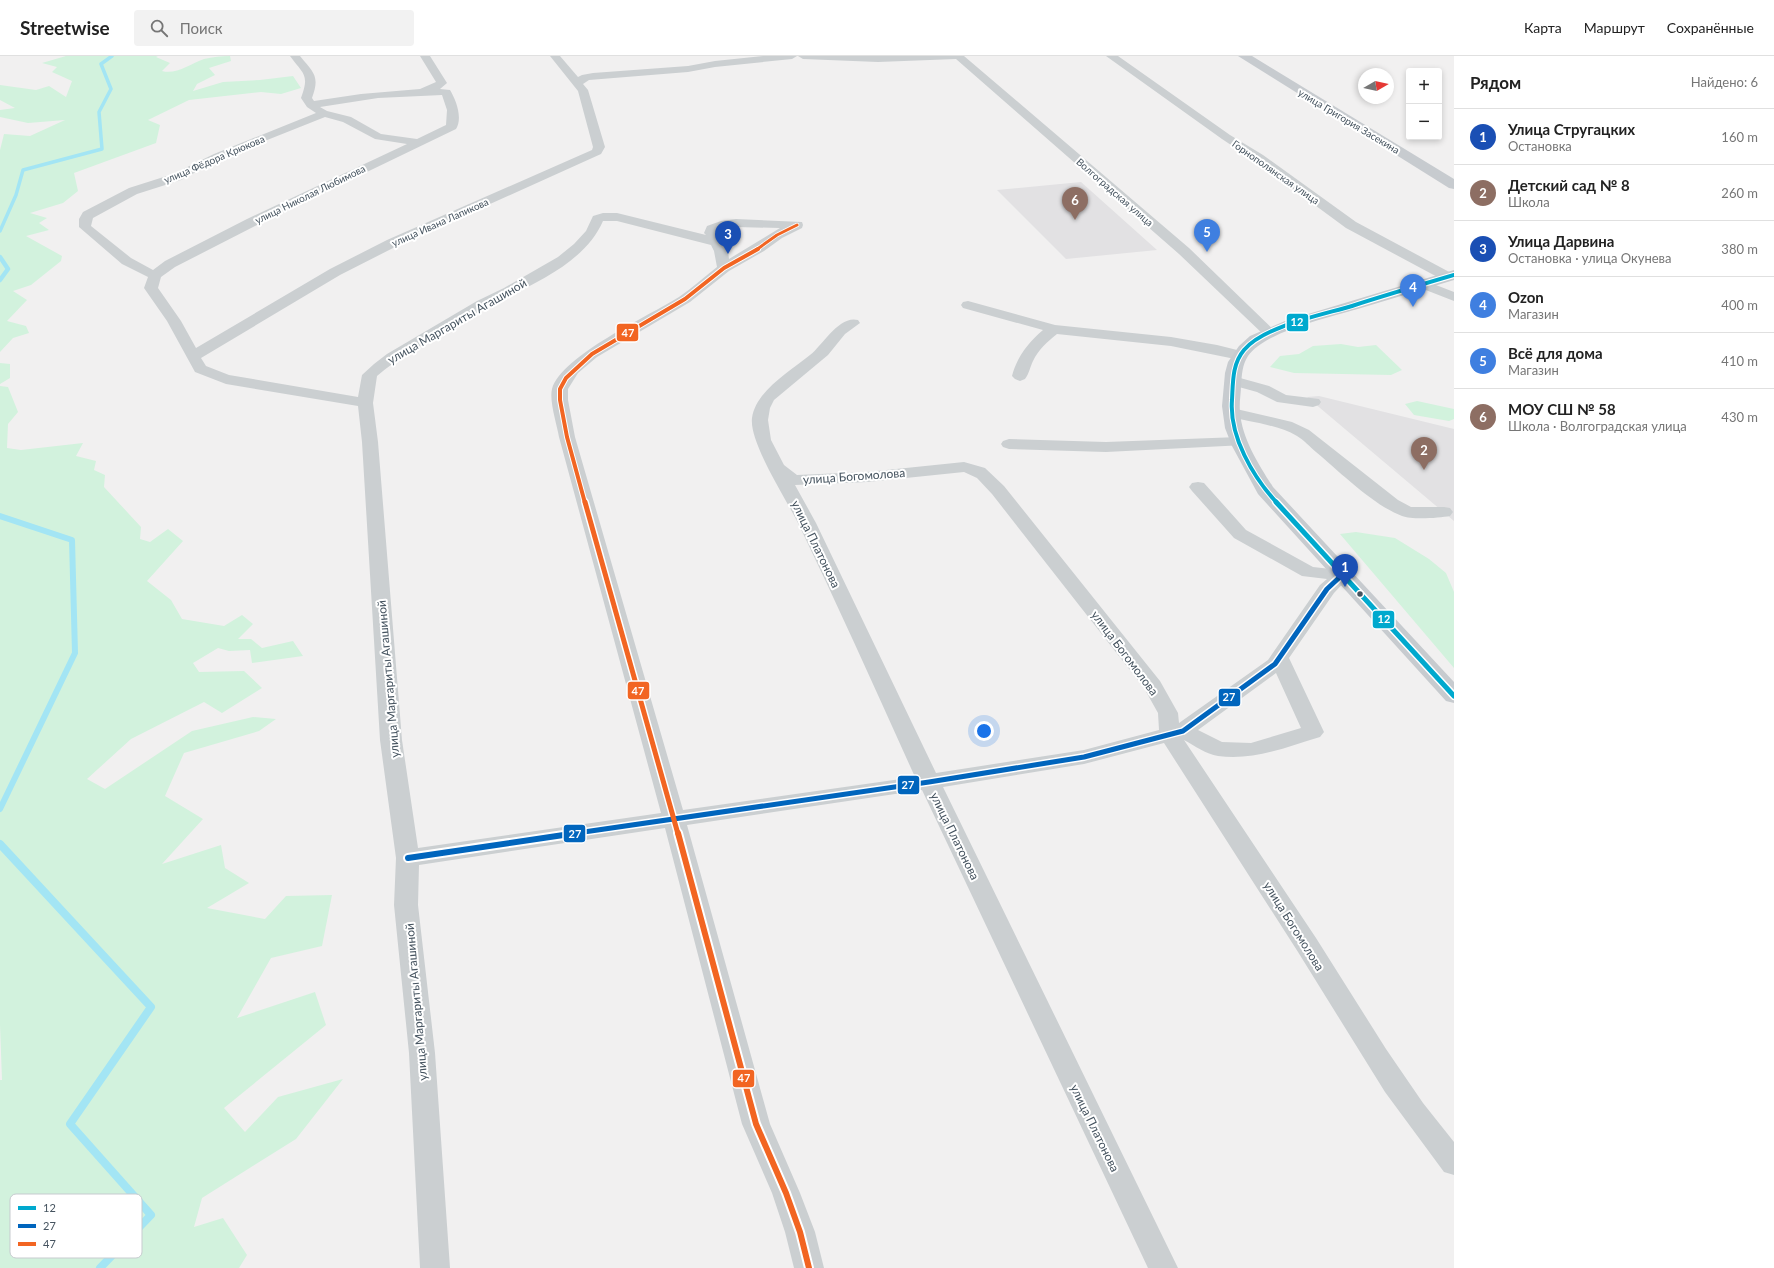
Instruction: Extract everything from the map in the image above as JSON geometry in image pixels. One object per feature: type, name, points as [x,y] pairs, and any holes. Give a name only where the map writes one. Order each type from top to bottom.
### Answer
[{"type":"main road","name":"улица Григория Засекина","points":[[1244,56],[1454,185]]},
{"type":"main road","points":[[1451,276],[1314,316],[1269,332],[1253,342],[1240,355],[1234,370],[1232,413],[1239,442],[1250,465],[1265,490],[1454,696]]},
{"type":"street","points":[[295,56],[309,73],[311,85],[306,98],[311,105],[324,114],[353,123],[373,135],[402,139],[416,143]]},
{"type":"street","points":[[311,105],[358,98],[418,93],[432,89],[442,83],[425,56]]},
{"type":"street","name":"улица Ивана Лапикова","points":[[194,356],[284,301],[335,272],[392,243],[597,152],[599,147],[583,90],[555,56]]},
{"type":"street","points":[[573,78],[579,76],[688,70],[716,64],[792,56]]},
{"type":"street","points":[[803,56],[878,60],[958,56]]},
{"type":"street","name":"Волгоградская улица","points":[[958,56],[1184,251],[1269,332]]},
{"type":"street","name":"Горнополянская улица","points":[[1111,56],[1226,137],[1259,158],[1351,225],[1451,276]]},
{"type":"street","name":"улица Николая Любимова","points":[[155,275],[170,264],[252,222],[452,127],[454,110],[446,92],[418,93]]},
{"type":"street","name":"улица Фёдора Крюкова","points":[[155,275],[146,273],[124,260],[102,239],[85,227],[85,219],[88,215],[133,191],[177,177],[218,156],[324,114]]},
{"type":"street","name":"улица Маргариты Агашиной","points":[[435,1268],[422,1053],[406,905],[408,858],[391,740],[370,442],[365,403],[370,375],[392,357],[482,304],[510,291],[564,260],[579,247],[592,232],[598,219],[603,217],[617,217],[716,242]]},
{"type":"street","points":[[724,268],[721,251],[711,233],[712,229],[726,224],[798,225],[777,235],[760,248],[724,268],[685,299],[592,354],[566,378],[560,389],[560,400],[567,437],[674,819],[756,1124],[791,1206],[800,1232],[809,1268]]},
{"type":"street","points":[[155,275],[151,288],[194,356],[200,369],[226,379],[365,403]]},
{"type":"street","points":[[1423,284],[1454,297]]},
{"type":"street","points":[[968,305],[1054,329],[1176,341],[1212,347],[1240,355]]},
{"type":"street","name":"улица Платонова","points":[[853,323],[840,331],[823,352],[768,397],[762,408],[760,420],[763,440],[800,509],[929,782],[1163,1268]]},
{"type":"street","points":[[1020,376],[1020,370],[1027,356],[1040,339],[1054,329]]},
{"type":"street","points":[[1233,381],[1263,389],[1283,399],[1313,402]]},
{"type":"street","points":[[1232,413],[1286,425],[1303,433],[1369,487],[1392,504],[1408,512],[1444,512]]},
{"type":"street","points":[[1009,444],[1106,447],[1239,442]]},
{"type":"street","name":"улица Богомолова","points":[[777,466],[793,480],[867,477],[964,467],[973,468],[983,474],[998,490],[1153,686],[1168,713],[1176,733],[1359,1030],[1400,1091],[1454,1163]]},
{"type":"street","points":[[800,509],[792,483],[803,480]]},
{"type":"street","points":[[1198,487],[1240,534],[1308,572],[1342,575]]},
{"type":"street","points":[[408,858],[929,782],[1084,757],[1176,733],[1275,664],[1327,589],[1342,575]]},
{"type":"street","points":[[1176,733],[1218,750],[1251,750],[1313,732],[1279,657]]},
{"type":"shaded area","points":[[1081,182],[1157,250],[1066,259],[997,190]]},
{"type":"shaded area","points":[[1319,396],[1454,429],[1454,521],[1307,397]]},
{"type":"green space","points":[[66,56],[158,56],[156,57],[170,63],[162,71],[172,72],[204,59],[230,56],[231,61],[209,68],[215,75],[197,84],[193,91],[223,82],[293,76],[301,88],[281,94],[261,92],[189,100],[148,120],[160,125],[156,143],[74,173],[78,191],[63,203],[30,213],[47,218],[39,223],[49,230],[26,236],[62,256],[61,261],[31,285],[13,291],[27,300],[7,321],[26,326],[29,333],[13,338],[0,352],[0,150],[4,134],[30,136],[65,120],[28,123],[0,117],[0,110],[15,108],[0,100],[0,85],[36,90],[49,86],[66,97],[72,81],[52,72],[57,67],[42,63]]},
{"type":"green space","points":[[1341,344],[1358,347],[1376,345],[1402,370],[1391,375],[1294,373],[1270,367],[1280,356],[1299,354],[1313,346]]},
{"type":"green space","points":[[0,363],[10,364],[10,378],[0,384]]},
{"type":"green space","points":[[0,386],[8,387],[18,412],[8,424],[7,448],[21,450],[83,443],[76,456],[96,461],[94,470],[105,475],[104,487],[141,527],[140,539],[150,542],[168,529],[183,541],[147,581],[171,600],[182,619],[224,626],[242,615],[253,624],[238,639],[251,639],[262,648],[293,641],[303,656],[252,663],[250,650],[229,651],[218,648],[193,663],[199,672],[244,671],[262,688],[222,713],[204,702],[131,739],[87,779],[105,789],[192,731],[253,717],[276,719],[259,731],[184,753],[165,796],[203,819],[162,864],[221,845],[225,868],[249,883],[207,908],[265,919],[286,896],[332,895],[322,946],[271,958],[237,1018],[315,992],[326,1025],[224,1108],[245,1132],[278,1097],[343,1079],[296,1139],[202,1198],[194,1227],[223,1218],[247,1255],[239,1268],[0,1268],[0,1080],[2,1080],[0,1025]]},
{"type":"green space","points":[[1417,401],[1454,409],[1454,419],[1449,421],[1414,415],[1405,404]]},
{"type":"green space","points":[[1356,532],[1395,538],[1429,559],[1446,573],[1454,592],[1454,668],[1340,534]]},
{"type":"waterway","points":[[0,231],[16,195],[23,170],[102,149],[99,112],[111,89],[101,64],[112,56]]},
{"type":"waterway","points":[[0,257],[8,269],[0,280]]},
{"type":"waterway","points":[[0,516],[72,540],[75,653],[0,809]]},
{"type":"waterway","points":[[0,844],[151,1007],[70,1124],[132,1194]]},
{"type":"waterway","points":[[142,1205],[151,1215],[142,1224]]},
{"type":"waterway","points":[[100,1268],[110,1258]]},
{"type":"transit line","name":"47","points":[[797,225],[777,235],[759,248],[724,268],[685,299],[592,354],[566,378],[560,389],[560,400],[567,437],[674,819],[756,1124],[786,1193],[800,1232],[809,1268]]},
{"type":"transit line","name":"12","points":[[1454,275],[1291,324],[1270,332],[1250,344],[1236,362],[1231,401],[1232,418],[1237,437],[1265,490],[1454,696]]},
{"type":"transit line","name":"27","points":[[408,858],[929,782],[1084,757],[1183,731],[1275,664],[1327,589],[1342,575]]},
{"type":"place","name":"МОУ СШ № 58","points":[[1075,220]]},
{"type":"place","name":"Всё для дома","points":[[1207,252]]},
{"type":"place","name":"Улица Дарвина","points":[[728,254]]},
{"type":"place","name":"Ozon","points":[[1413,307]]},
{"type":"place","name":"Детский сад № 8","points":[[1424,470]]},
{"type":"place","name":"Улица Стругацких","points":[[1345,587]]}]
